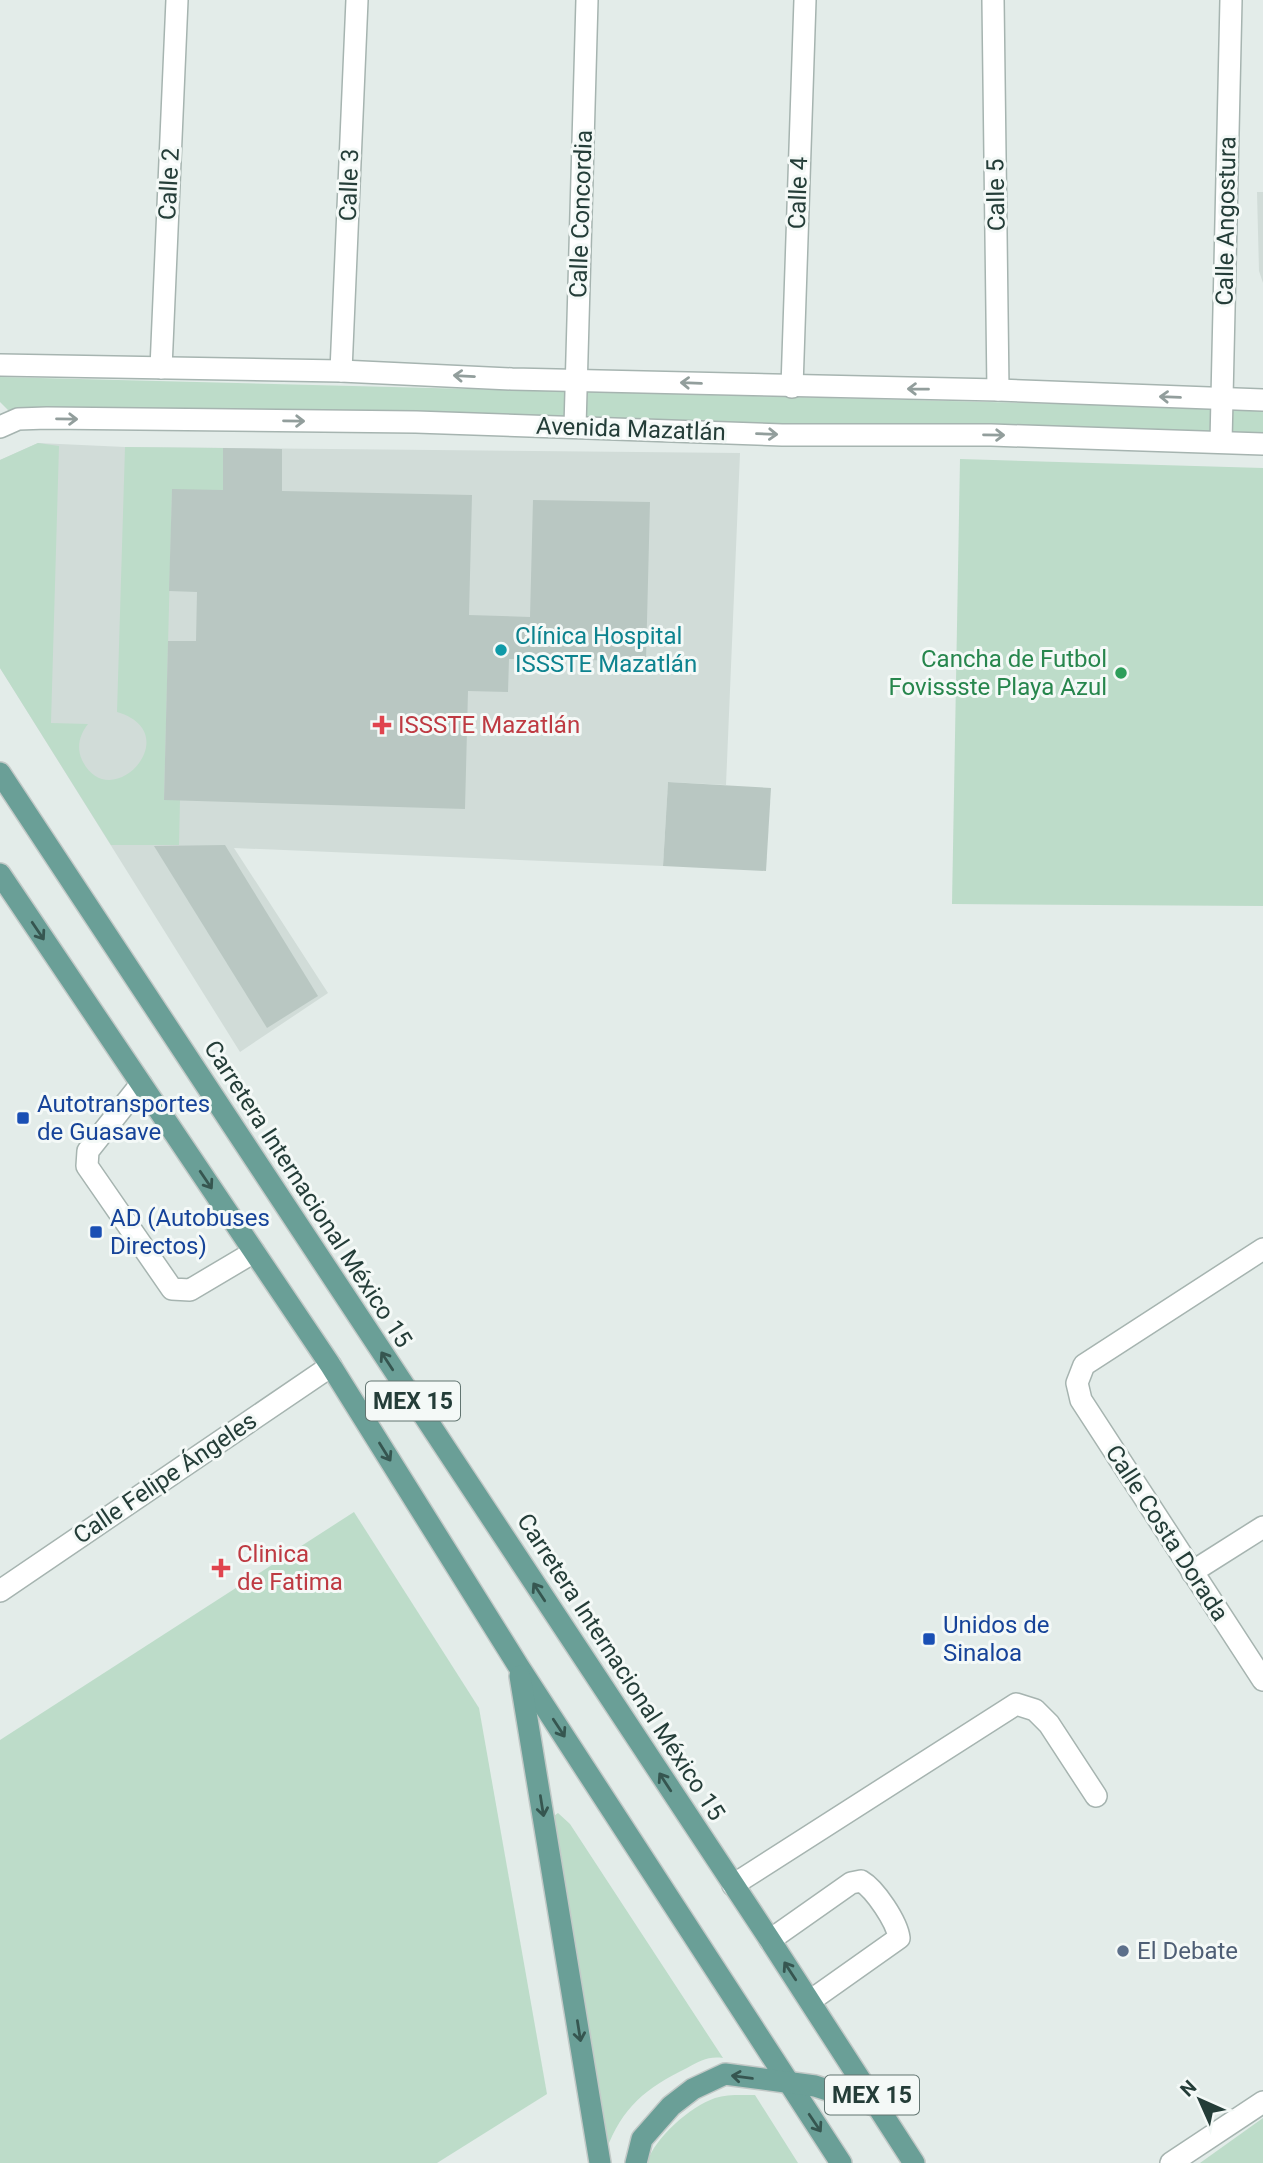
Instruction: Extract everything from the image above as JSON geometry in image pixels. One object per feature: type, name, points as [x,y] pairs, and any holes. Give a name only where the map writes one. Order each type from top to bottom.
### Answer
[{"type":"main road","name":"Carretera Internacional México 15","points":[[0,773],[880,2107]]},
{"type":"main road","name":"MEX 15","points":[[0,874],[331,1366],[519,1667],[841,2163]]},
{"type":"main road","points":[[519,1667],[600,2163]]},
{"type":"main road","points":[[636,2163],[642,2139],[671,2106],[693,2089],[725,2074],[815,2086],[880,2107]]},
{"type":"main road","name":"MEX 15","points":[[880,2107],[914,2163]]},
{"type":"street","name":"Calle 2","points":[[160,368],[177,0]]},
{"type":"street","name":"Calle 3","points":[[341,371],[357,0]]},
{"type":"street","name":"Calle Concordia","points":[[575,428],[587,0]]},
{"type":"street","name":"Calle 4","points":[[792,387],[805,0]]},
{"type":"street","name":"Calle 5","points":[[993,0],[998,390]]},
{"type":"street","name":"Calle Angostura","points":[[1221,442],[1231,0]]},
{"type":"street","name":"Avenida Mazatlán","points":[[0,365],[341,371],[1263,400]]},
{"type":"street","name":"Avenida Mazatlán","points":[[0,426],[18,419],[47,418],[416,422],[782,435],[991,435],[1263,444]]},
{"type":"street","points":[[141,1084],[88,1152],[87,1166],[172,1289],[190,1290],[254,1252]]},
{"type":"street","name":"Calle Costa Dorada","points":[[1263,1249],[1084,1366],[1077,1383],[1081,1400],[1263,1680]]},
{"type":"street","name":"Calle Felipe Ángeles","points":[[0,1591],[331,1366]]},
{"type":"street","points":[[1192,1572],[1263,1527]]},
{"type":"street","points":[[733,1885],[1016,1704],[1035,1710],[1049,1724],[1096,1796]]},
{"type":"street","points":[[770,1940],[851,1883],[861,1881],[870,1886],[898,1929],[899,1938],[810,2001]]},
{"type":"street","points":[[1171,2163],[1263,2102]]},
{"type":"shaded area","points":[[1257,192],[1263,192],[1263,283],[1259,271]]},
{"type":"shaded area","name":"ISSSTE Mazatlán","points":[[38,443],[125,447],[740,453],[726,785],[668,782],[663,866],[234,848],[328,993],[240,1052],[0,668],[0,460]]},
{"type":"green space","points":[[0,377],[1263,409],[1263,444],[11,413],[0,402]]},
{"type":"green space","points":[[38,443],[59,446],[51,723],[88,724],[80,741],[82,760],[94,775],[109,780],[124,776],[137,766],[145,752],[146,737],[137,722],[117,712],[125,447],[223,448],[223,490],[172,490],[164,800],[180,800],[179,845],[111,845],[0,668],[0,460]]},
{"type":"green space","name":"Cancha de Futbol Fovissste Playa Azul","points":[[960,459],[1263,468],[1263,906],[952,904]]},
{"type":"green space","points":[[354,1512],[479,1708],[547,2094],[437,2163],[0,2163],[0,1740]]},
{"type":"green space","points":[[558,1813],[570,1824],[723,2058],[700,2061],[648,2091],[637,2100],[620,2122],[606,2151],[551,1818]]},
{"type":"green space","points":[[755,2095],[798,2163],[647,2163],[665,2133],[695,2108],[720,2097]]},
{"type":"green space","points":[[1263,2118],[1263,2163],[1200,2163]]},
{"type":"building","name":"Clínica Hospital ISSSTE Mazatlán","points":[[223,448],[282,449],[282,491],[472,495],[469,615],[530,617],[533,500],[650,502],[646,661],[509,659],[508,692],[468,691],[465,809],[164,800],[168,641],[196,641],[197,592],[169,591],[172,489],[223,490]]},
{"type":"building","points":[[668,782],[771,788],[766,871],[663,866]]},
{"type":"building","points":[[225,845],[318,996],[267,1028],[154,846]]},
{"type":"place","name":"Clínica Hospital ISSSTE Mazatlán","points":[[501,650]]},
{"type":"place","name":"Cancha de Futbol Fovissste Playa Azul","points":[[1121,673]]},
{"type":"place","name":"ISSSTE Mazatlán","points":[[382,725]]},
{"type":"place","name":"Autotransportes de Guasave","points":[[23,1118]]},
{"type":"place","name":"AD (Autobuses Directos)","points":[[96,1232]]},
{"type":"place","name":"Clinica de Fatima","points":[[221,1568]]},
{"type":"place","name":"Unidos de Sinaloa","points":[[929,1639]]},
{"type":"place","name":"El Debate","points":[[1123,1951]]}]
